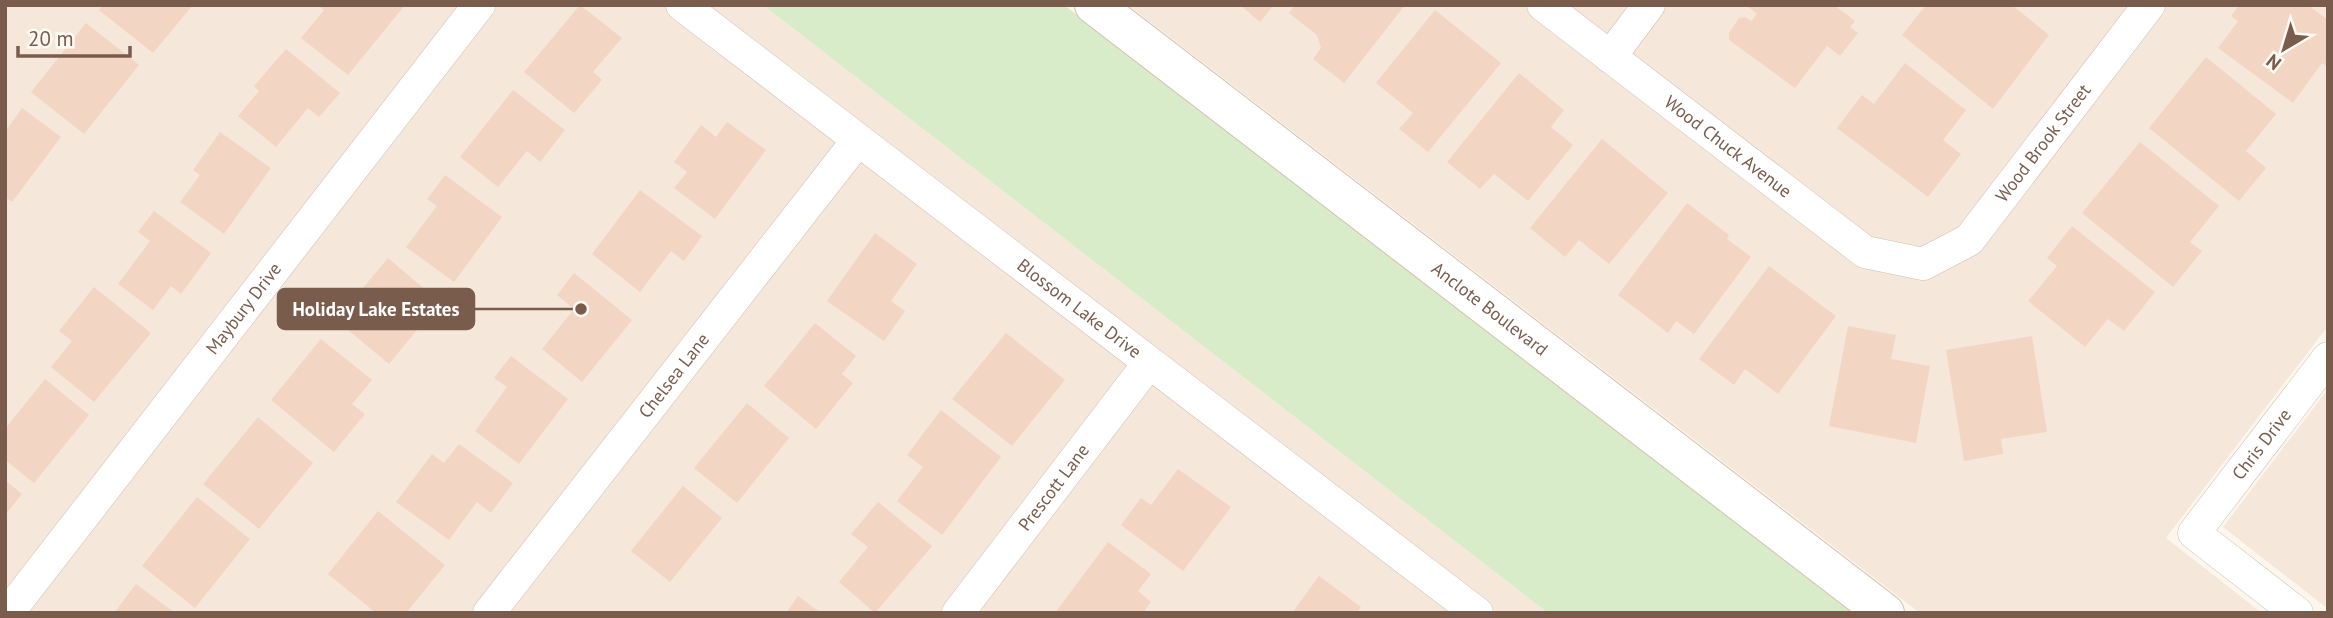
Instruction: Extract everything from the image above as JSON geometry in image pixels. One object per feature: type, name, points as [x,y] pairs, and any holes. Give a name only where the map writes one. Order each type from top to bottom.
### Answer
[{"type":"street","name":"Maybury Drive","points":[[8,613],[479,5]]},
{"type":"street","name":"Blossom Lake Drive","points":[[682,5],[1149,363],[1439,602],[1477,613]]},
{"type":"street","name":"Anclote Boulevard","points":[[1094,5],[1885,613]]},
{"type":"street","name":"Wood Chuck Avenue","points":[[1543,5],[1865,252],[1923,264]]},
{"type":"street","points":[[1610,57],[1649,5]]},
{"type":"street","name":"Wood Brook Street","points":[[1923,264],[1969,240],[2149,5]]},
{"type":"street","name":"Chelsea Lane","points":[[489,613],[858,140]]},
{"type":"street","name":"Chris Drive","points":[[2297,613],[2194,533],[2328,358]]},
{"type":"street","name":"Prescott Lane","points":[[958,613],[1149,363]]},
{"type":"shaded area","points":[[5,5],[763,5],[1548,613],[5,613]]},
{"type":"shaded area","points":[[1128,5],[2328,5],[2328,326],[2166,538],[2262,613],[1920,613]]},
{"type":"shaded area","points":[[2328,389],[2328,609],[2223,527]]},
{"type":"green space","points":[[763,5],[1064,5],[1860,613],[1548,613]]},
{"type":"building","points":[[103,5],[193,5],[153,53],[99,10]]},
{"type":"building","points":[[318,5],[405,5],[348,75],[301,38],[324,10]]},
{"type":"building","points":[[580,5],[622,38],[593,72],[602,80],[574,113],[524,72]]},
{"type":"building","points":[[1240,5],[1274,5],[1260,22]]},
{"type":"building","points":[[1295,5],[1405,5],[1344,83],[1313,59],[1321,48],[1317,35],[1289,13]]},
{"type":"building","points":[[1746,5],[1834,5],[1855,21],[1850,27],[1858,33],[1840,56],[1827,46],[1795,88],[1729,40],[1729,33],[1739,18],[1745,17],[1751,21],[1757,14]]},
{"type":"building","points":[[1926,5],[2012,5],[2049,35],[1993,109],[1902,35]]},
{"type":"building","points":[[2239,5],[2308,5],[2328,20],[2328,67],[2322,63],[2293,103],[2218,48],[2238,21],[2231,16]]},
{"type":"building","points":[[1435,10],[1501,63],[1428,152],[1399,129],[1413,113],[1376,83]]},
{"type":"building","points":[[86,23],[139,65],[84,134],[31,92]]},
{"type":"building","points":[[286,49],[340,93],[319,117],[308,108],[276,147],[238,116],[259,91],[254,86]]},
{"type":"building","points":[[2206,57],[2276,114],[2246,151],[2266,168],[2239,201],[2149,128]]},
{"type":"building","points":[[1905,63],[1966,110],[1943,140],[1961,154],[1928,197],[1837,128],[1862,95],[1874,104]]},
{"type":"building","points":[[1519,73],[1564,110],[1551,127],[1573,145],[1528,201],[1494,174],[1480,189],[1447,162]]},
{"type":"building","points":[[513,90],[565,130],[540,162],[527,151],[498,187],[460,157]]},
{"type":"building","points":[[22,108],[61,137],[12,202],[5,197],[5,132]]},
{"type":"building","points":[[727,122],[766,150],[715,219],[674,188],[687,172],[674,162],[701,125],[716,137]]},
{"type":"building","points":[[220,132],[271,168],[224,234],[180,202],[200,175],[193,170]]},
{"type":"building","points":[[1602,139],[1668,193],[1609,264],[1579,240],[1565,257],[1530,228]]},
{"type":"building","points":[[2140,142],[2219,206],[2190,242],[2202,251],[2173,287],[2082,213]]},
{"type":"building","points":[[445,175],[502,217],[454,282],[406,247],[437,206],[427,199]]},
{"type":"building","points":[[640,190],[702,236],[684,261],[671,251],[640,292],[592,254]]},
{"type":"building","points":[[1687,203],[1729,235],[1727,239],[1751,257],[1694,334],[1676,321],[1668,333],[1618,295]]},
{"type":"building","points":[[154,211],[211,253],[181,294],[171,286],[153,310],[118,284],[150,241],[138,232]]},
{"type":"building","points":[[2072,226],[2155,292],[2124,331],[2108,319],[2085,347],[2028,301],[2057,266],[2047,258]]},
{"type":"building","points":[[875,233],[917,264],[891,301],[905,311],[884,341],[827,301]]},
{"type":"building","points":[[388,258],[440,302],[389,364],[336,320]]},
{"type":"building","points":[[1769,266],[1836,316],[1778,394],[1745,369],[1734,385],[1699,359]]},
{"type":"building","points":[[574,273],[632,320],[582,382],[542,349],[574,309],[557,295]]},
{"type":"building","points":[[94,287],[151,333],[94,402],[51,367],[72,341],[59,331]]},
{"type":"building","points":[[815,323],[856,356],[842,374],[853,383],[816,429],[764,386]]},
{"type":"building","points":[[1848,326],[1896,335],[1891,359],[1930,366],[1916,443],[1829,426]]},
{"type":"building","points":[[1006,333],[1065,380],[1012,446],[952,399]]},
{"type":"building","points":[[2032,336],[2047,432],[2001,439],[2003,454],[1964,461],[1946,350]]},
{"type":"building","points":[[321,339],[372,380],[352,404],[365,414],[334,452],[271,400]]},
{"type":"building","points":[[511,356],[568,399],[519,464],[475,431],[507,387],[494,378]]},
{"type":"building","points":[[45,379],[89,415],[34,483],[5,460],[5,429]]},
{"type":"building","points":[[747,403],[789,438],[737,503],[694,468]]},
{"type":"building","points":[[941,410],[1001,457],[942,535],[897,501],[923,467],[907,455]]},
{"type":"building","points":[[258,417],[313,463],[259,529],[203,484]]},
{"type":"building","points":[[459,444],[513,483],[491,513],[477,502],[449,540],[396,502],[432,454],[444,463]]},
{"type":"building","points":[[1178,469],[1231,507],[1183,571],[1121,525],[1141,498],[1151,505]]},
{"type":"building","points":[[5,480],[22,494],[5,515]]},
{"type":"building","points":[[683,486],[722,518],[670,582],[631,551]]},
{"type":"building","points":[[197,497],[250,539],[195,608],[142,566]]},
{"type":"building","points":[[878,502],[932,546],[875,613],[839,582],[868,547],[851,534]]},
{"type":"building","points":[[378,511],[445,565],[406,613],[376,613],[328,574]]},
{"type":"building","points":[[1108,542],[1151,574],[1138,591],[1151,602],[1143,613],[1055,613]]},
{"type":"building","points":[[1319,576],[1361,607],[1356,613],[1292,613]]},
{"type":"building","points":[[136,584],[175,613],[114,613]]},
{"type":"building","points":[[798,596],[821,613],[786,613]]},
{"type":"place","name":"Holiday Lake Estates","points":[[581,309]]}]
